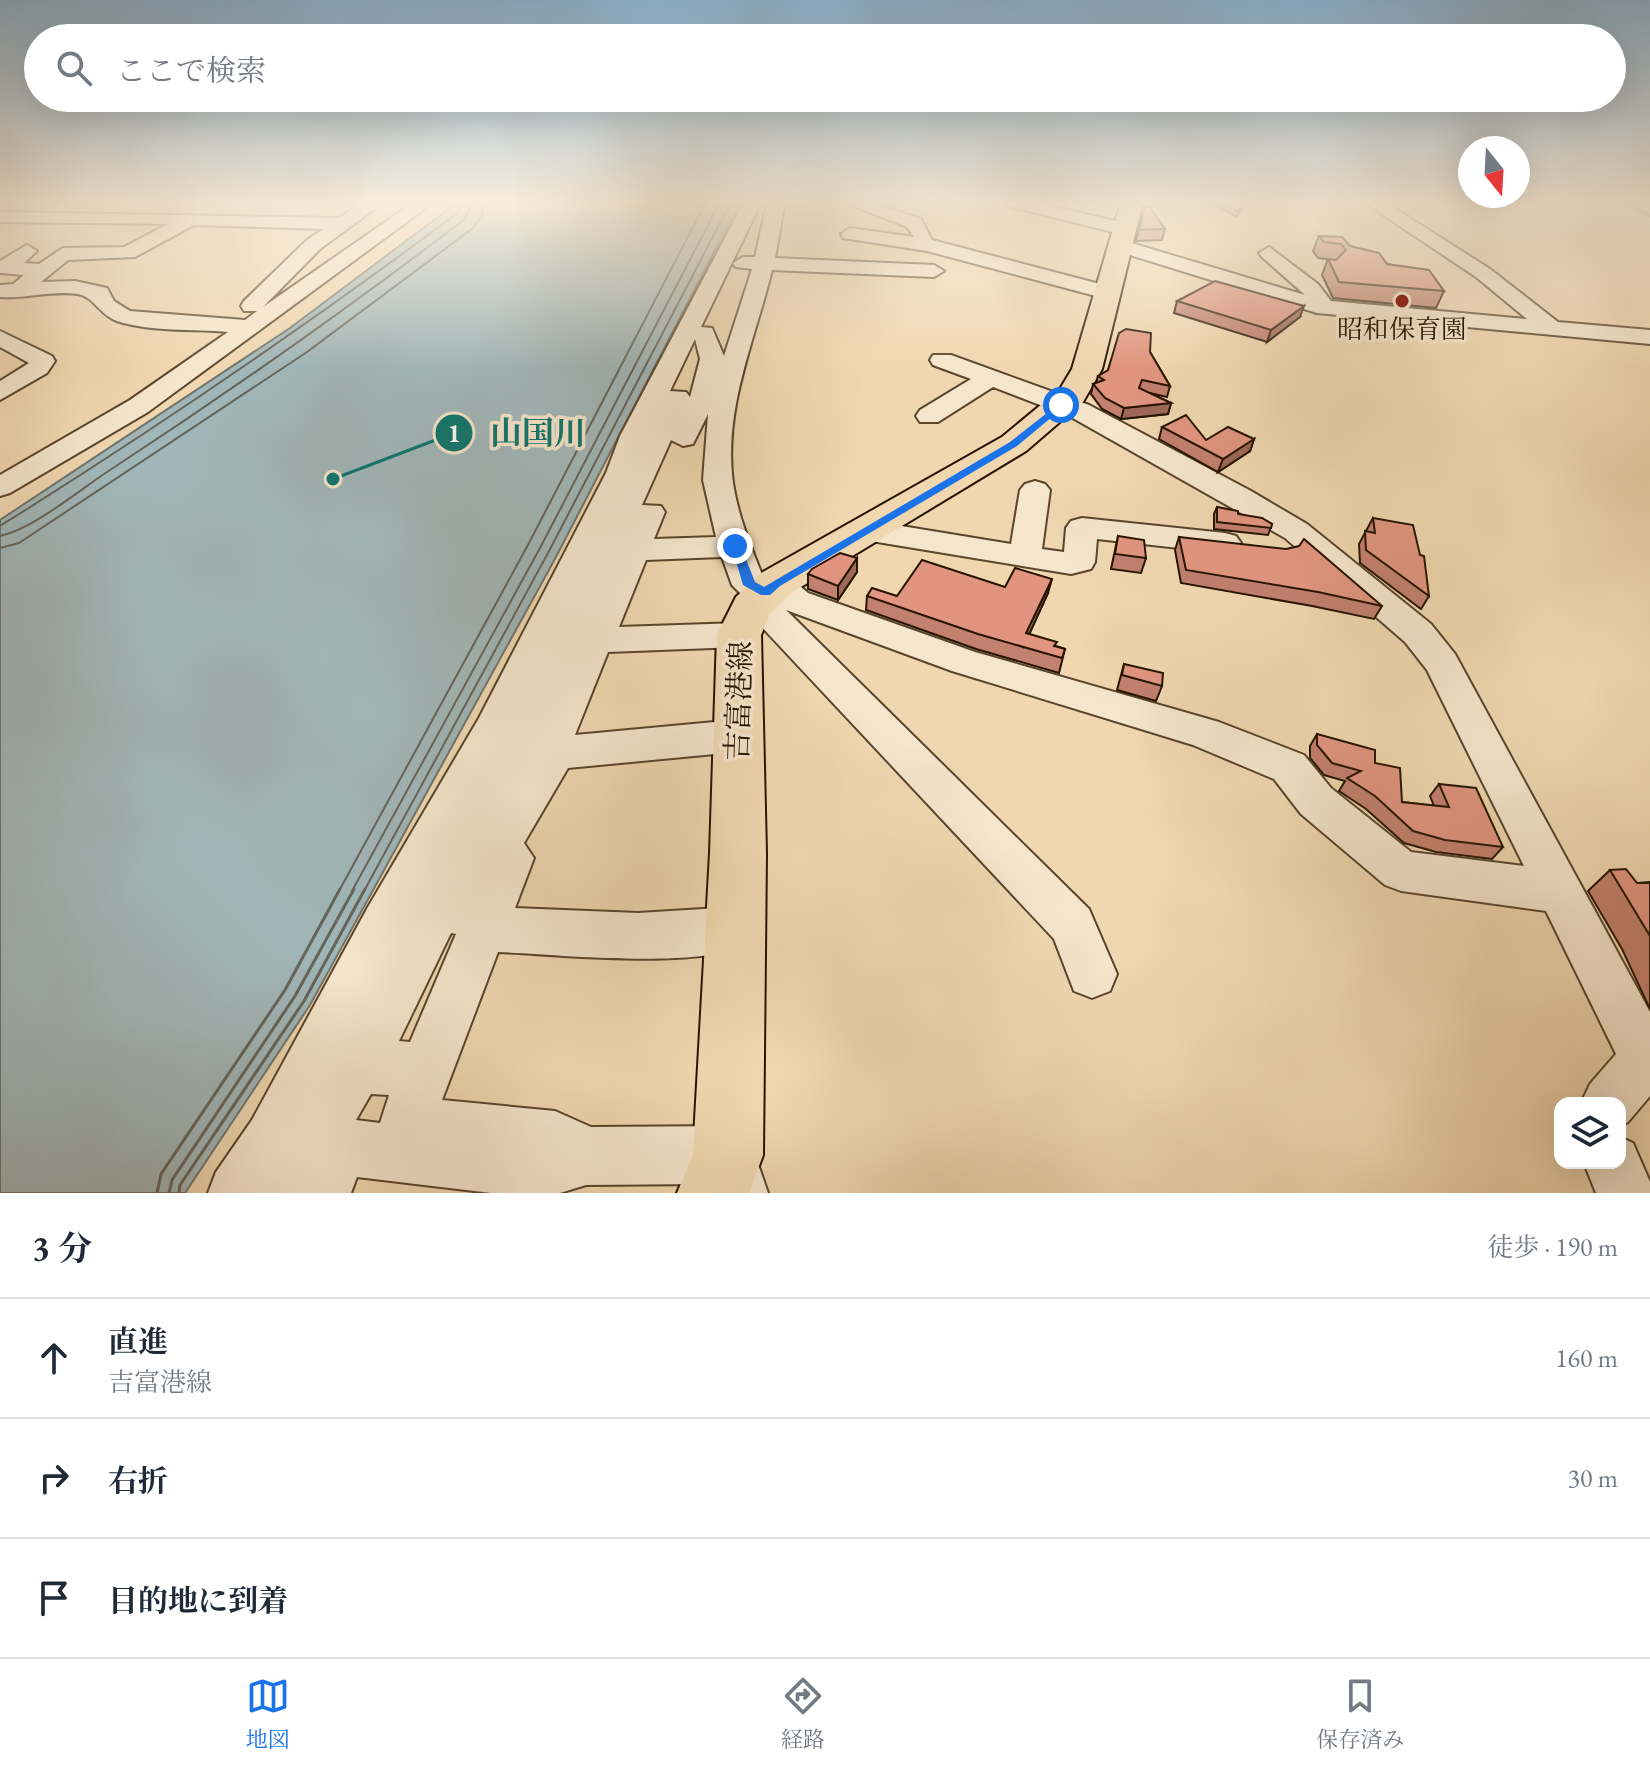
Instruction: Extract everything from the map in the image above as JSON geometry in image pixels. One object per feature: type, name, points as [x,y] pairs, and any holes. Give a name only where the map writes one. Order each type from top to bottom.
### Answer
[{"type":"main road","points":[[759,603],[865,530],[1014,444],[1061,405],[1081,382],[1117,258]]},
{"type":"main road","name":"吉富港線","points":[[727,1180],[736,929],[736,736],[759,603]]},
{"type":"street","points":[[18,258],[4,268],[41,270]]},
{"type":"street","points":[[0,310],[9,291],[58,258]]},
{"type":"street","points":[[64,287],[119,258]]},
{"type":"street","points":[[241,326],[302,258]]},
{"type":"street","points":[[0,487],[139,406],[241,326],[342,258]]},
{"type":"street","points":[[735,258],[717,314],[718,479],[735,546],[749,585],[759,603],[1072,925],[1092,974]]},
{"type":"street","points":[[339,1066],[382,1021],[454,925],[646,455],[743,258]]},
{"type":"street","points":[[975,258],[1107,293]]},
{"type":"street","points":[[1192,258],[1259,290],[1324,307],[1650,337]]},
{"type":"street","points":[[1316,266],[1275,258],[1311,288],[1324,307]]},
{"type":"street","points":[[1459,258],[1550,326]]},
{"type":"street","points":[[717,314],[934,271]]},
{"type":"street","points":[[9,291],[64,287],[99,293],[102,303],[112,312],[127,317],[241,326]]},
{"type":"street","points":[[1235,305],[1259,290]]},
{"type":"street","points":[[0,338],[43,361],[38,368],[0,392]]},
{"type":"street","points":[[942,360],[1093,418],[1269,540],[1393,609],[1442,663],[1559,892],[1649,1058],[1614,1097]]},
{"type":"street","points":[[929,416],[991,378]]},
{"type":"street","points":[[570,647],[634,550],[646,455]]},
{"type":"street","points":[[1025,557],[1035,490]]},
{"type":"street","points":[[865,530],[1071,564],[1079,562],[1082,528],[1269,540]]},
{"type":"street","points":[[634,550],[735,546]]},
{"type":"street","points":[[570,647],[759,603],[796,601],[951,657],[1205,733],[1289,767],[1316,801],[1401,871],[1559,892]]},
{"type":"street","points":[[532,735],[736,736]]},
{"type":"street","points":[[382,1021],[462,863],[532,735]]},
{"type":"street","points":[[532,735],[484,929],[425,1069],[407,1125],[555,1139],[586,1156],[727,1180]]},
{"type":"street","points":[[306,1164],[385,923],[532,735]]},
{"type":"street","points":[[306,1164],[339,1066],[462,863]]},
{"type":"street","points":[[484,929],[638,936],[736,929]]},
{"type":"street","points":[[339,1066],[425,1069]]},
{"type":"street","points":[[237,1193],[306,1164],[542,1170],[586,1156]]},
{"type":"street","points":[[1615,1169],[1625,1193]]},
{"type":"water","points":[[384,258],[711,258],[556,557],[310,1005],[185,1193],[0,1193],[0,520],[290,328]]},
{"type":"building","points":[[1382,258],[1387,264],[1429,270],[1444,291],[1339,282],[1328,259]]},
{"type":"building","points":[[1215,281],[1304,306],[1271,330],[1177,301]]},
{"type":"building","points":[[1126,329],[1151,333],[1150,352],[1170,386],[1142,380],[1139,388],[1171,403],[1124,408],[1105,398],[1093,384],[1104,380],[1098,376],[1108,370],[1119,333]]},
{"type":"building","points":[[1186,415],[1206,440],[1228,427],[1254,439],[1223,459],[1162,427]]},
{"type":"building","points":[[1217,507],[1262,518],[1272,524],[1271,528],[1217,522]]},
{"type":"building","points":[[1373,518],[1413,525],[1420,555],[1424,556],[1429,596],[1366,550],[1365,531],[1375,533]]},
{"type":"building","points":[[1118,536],[1144,540],[1146,558],[1115,554]]},
{"type":"building","points":[[1179,537],[1286,549],[1299,546],[1304,539],[1382,606],[1186,570]]},
{"type":"building","points":[[840,553],[857,558],[838,586],[808,574],[812,569]]},
{"type":"building","points":[[922,560],[1005,587],[1015,568],[1052,579],[1026,633],[1057,642],[1054,646],[1065,649],[1062,658],[978,634],[867,596],[872,588],[897,596]]},
{"type":"building","points":[[1124,664],[1163,673],[1162,686],[1122,675]]},
{"type":"building","points":[[1317,734],[1375,750],[1375,763],[1400,768],[1402,802],[1449,807],[1439,784],[1476,788],[1503,847],[1445,840],[1413,831],[1375,796],[1347,778],[1361,771],[1332,763],[1317,745]]},
{"type":"building","points":[[1626,869],[1637,883],[1650,883],[1650,936],[1610,870]]},
{"type":"place","name":"昭和保育園","points":[[1402,301]]},
{"type":"place","name":"山国川","points":[[333,479]]},
{"type":"route","points":[[735,546],[749,585],[765,592],[1014,444],[1061,405]]}]
